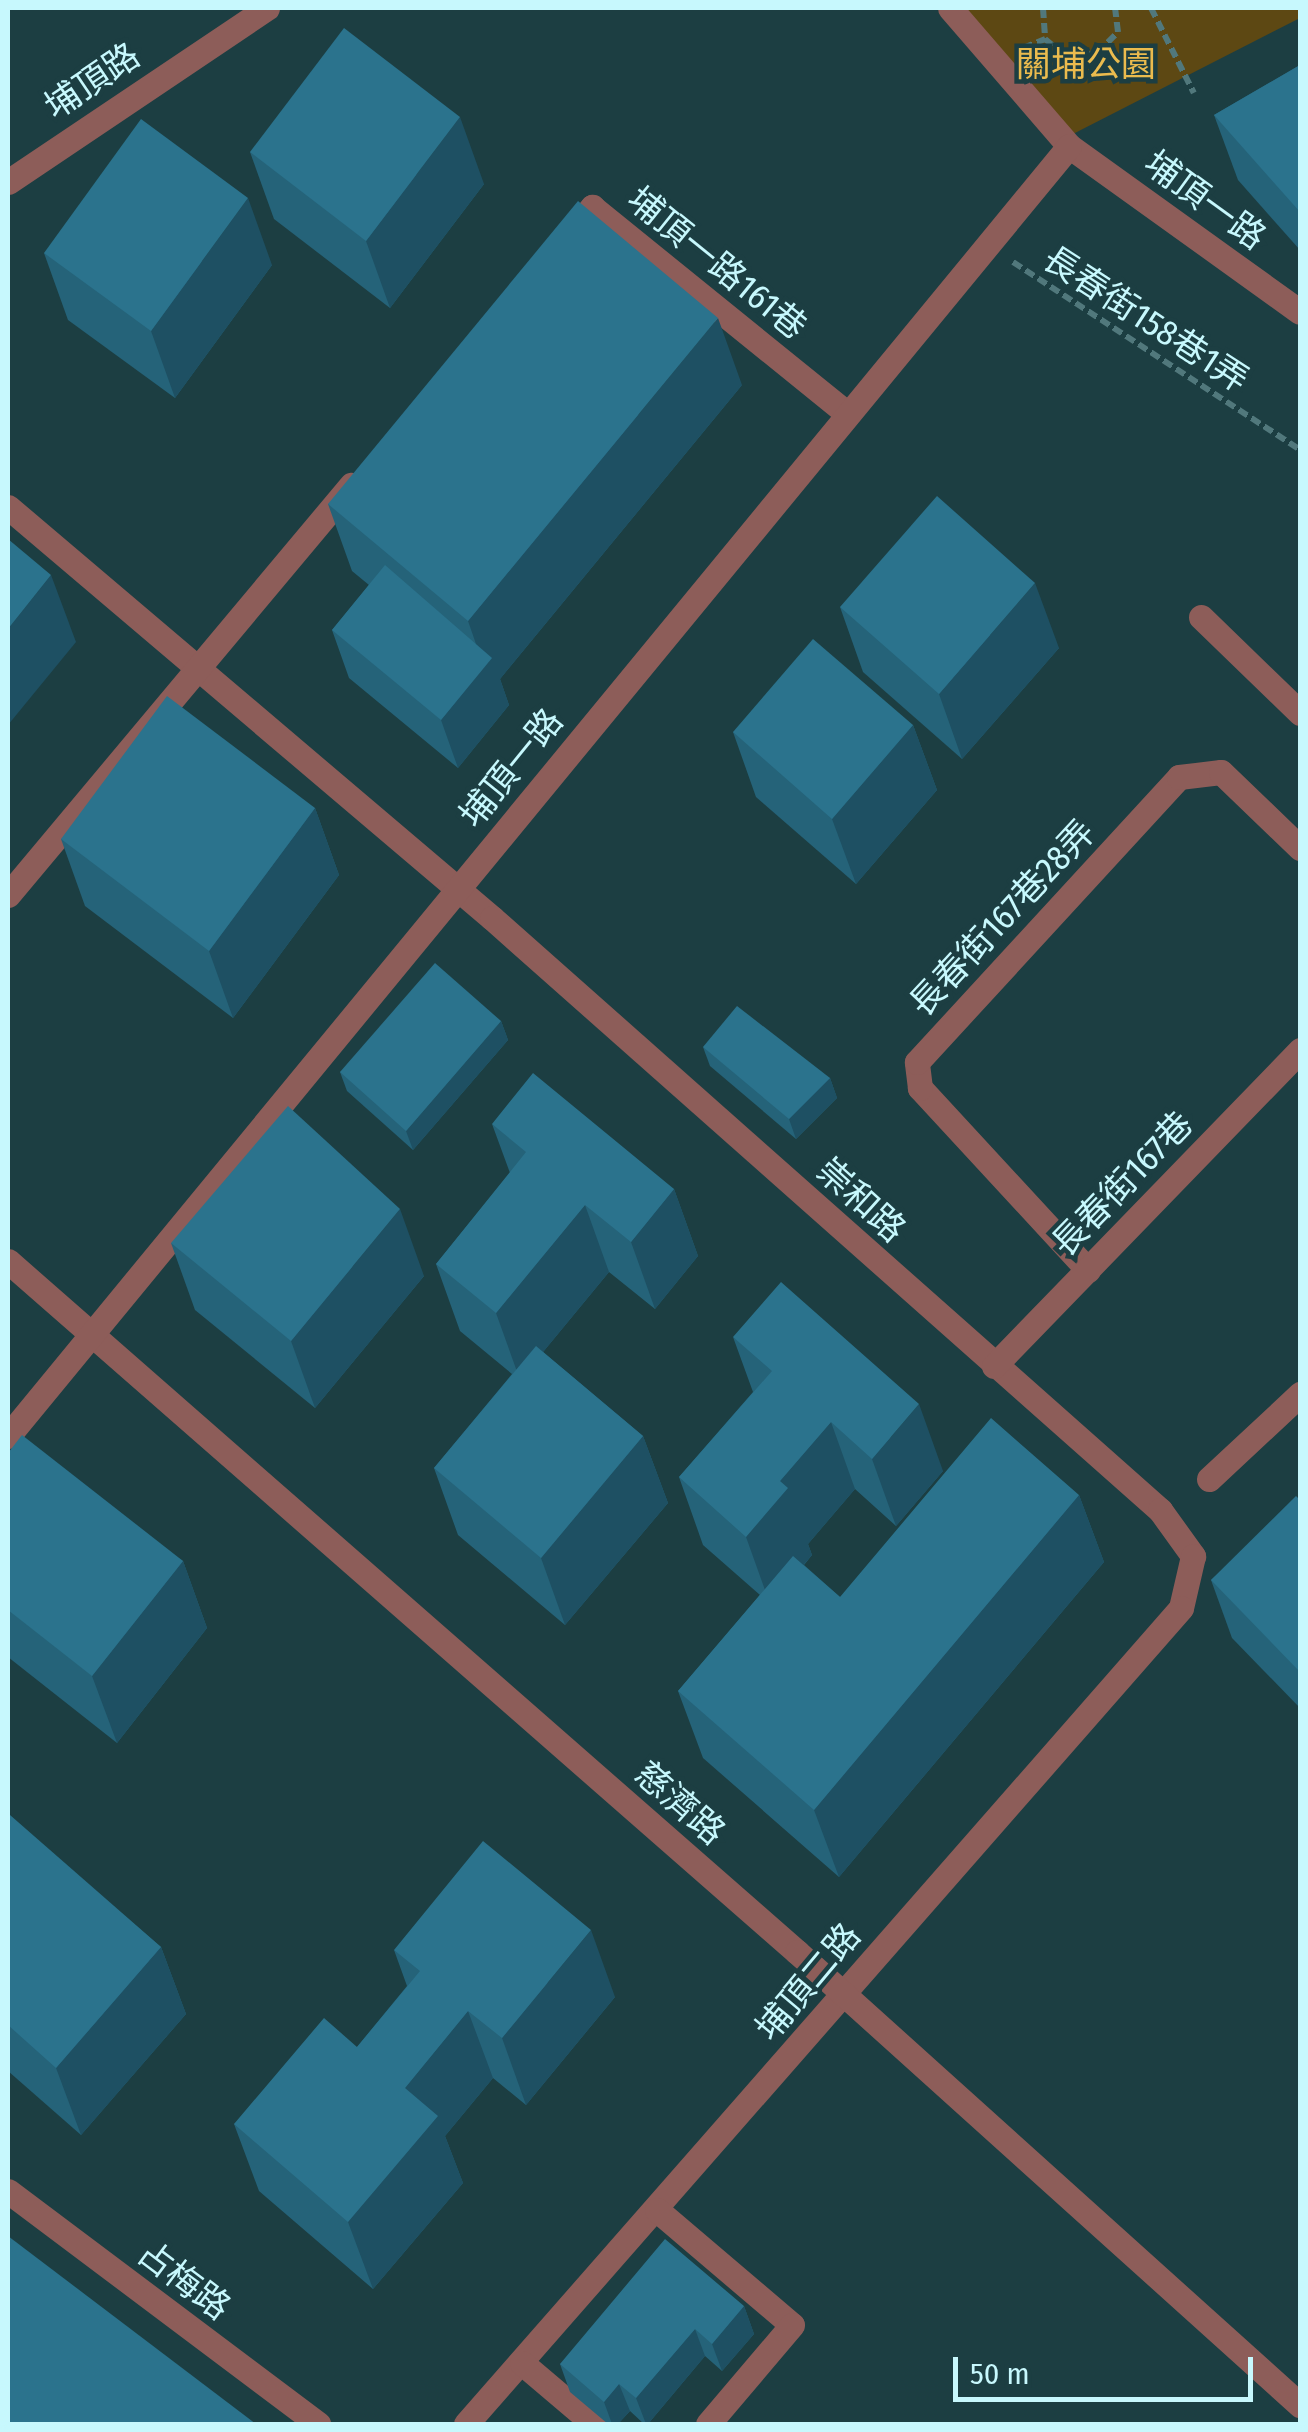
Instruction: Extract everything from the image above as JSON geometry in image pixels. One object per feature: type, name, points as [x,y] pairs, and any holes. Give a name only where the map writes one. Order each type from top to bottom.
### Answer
[{"type":"street","name":"埔頂路","points":[[8,182],[267,8]]},
{"type":"street","name":"埔頂一路","points":[[950,8],[1069,146],[1300,312]]},
{"type":"street","name":"埔頂一路","points":[[8,1436],[1069,146]]},
{"type":"street","name":"埔頂一路161巷","points":[[554,251],[592,207],[848,414]]},
{"type":"street","points":[[8,895],[197,663],[375,457]]},
{"type":"street","points":[[8,507],[197,663],[455,889]]},
{"type":"street","points":[[1201,617],[1300,713]]},
{"type":"street","name":"長春街167巷28弄","points":[[1088,1270],[920,1088],[917,1062],[1180,777],[1221,772],[1300,848]]},
{"type":"street","name":"崇和路","points":[[455,889],[1183,1534],[1194,1556],[1191,1579]]},
{"type":"street","name":"長春街167巷","points":[[994,1366],[1300,1050]]},
{"type":"street","name":"慈濟路","points":[[8,1261],[797,1952],[844,2000],[1300,2404]]},
{"type":"street","points":[[1209,1479],[1300,1394]]},
{"type":"street","name":"埔頂二路","points":[[466,2424],[844,2000],[1181,1608],[1191,1579]]},
{"type":"street","name":"占梅路","points":[[8,2191],[318,2424]]},
{"type":"street","points":[[657,2210],[792,2325],[708,2424]]},
{"type":"street","points":[[522,2363],[594,2424]]},
{"type":"path","points":[[1043,8],[1045,39],[1068,58],[1097,54],[1118,32],[1116,8]]},
{"type":"path","points":[[1151,8],[1194,94]]},
{"type":"path","name":"長春街158巷1弄","points":[[1014,262],[1300,450]]},
{"type":"green space","name":"關埔公園","points":[[964,8],[1300,8],[1300,18],[1073,134]]},
{"type":"building","points":[[344,28],[460,117],[366,241],[250,152]]},
{"type":"building","points":[[1300,65],[1300,212],[1214,115]]},
{"type":"building","points":[[141,119],[248,198],[151,331],[44,253]]},
{"type":"building","points":[[578,201],[718,318],[468,621],[328,504]]},
{"type":"building","points":[[937,496],[1035,583],[939,694],[840,607]]},
{"type":"building","points":[[8,539],[51,575],[8,629]]},
{"type":"building","points":[[385,565],[492,658],[441,720],[332,630]]},
{"type":"building","points":[[813,639],[913,725],[832,819],[733,732]]},
{"type":"building","points":[[167,696],[315,808],[209,951],[61,839]]},
{"type":"building","points":[[435,963],[501,1021],[406,1131],[340,1072]]},
{"type":"building","points":[[737,1006],[830,1078],[789,1119],[703,1047]]},
{"type":"building","points":[[533,1073],[674,1189],[631,1242],[585,1205],[496,1313],[436,1264],[526,1152],[492,1124]]},
{"type":"building","points":[[288,1106],[400,1209],[291,1341],[171,1243]]},
{"type":"building","points":[[781,1282],[919,1404],[872,1459],[831,1422],[780,1481],[788,1488],[746,1537],[679,1477],[772,1371],[733,1337]]},
{"type":"building","points":[[536,1346],[643,1436],[541,1558],[434,1468]]},
{"type":"building","points":[[991,1418],[1079,1495],[814,1810],[678,1691],[793,1556],[840,1597]]},
{"type":"building","points":[[22,1435],[183,1561],[92,1676],[8,1610],[8,1453]]},
{"type":"building","points":[[1296,1496],[1300,1500],[1300,1672],[1211,1580]]},
{"type":"building","points":[[10,1815],[161,1947],[56,2068],[8,2025]]},
{"type":"building","points":[[483,1841],[591,1930],[502,2038],[468,2011],[405,2088],[438,2116],[348,2222],[234,2124],[324,2018],[357,2047],[420,1971],[394,1950]]},
{"type":"building","points":[[8,2236],[256,2424],[8,2424]]},
{"type":"building","points":[[665,2239],[744,2306],[712,2344],[695,2329],[636,2398],[619,2384],[604,2402],[560,2364]]}]
